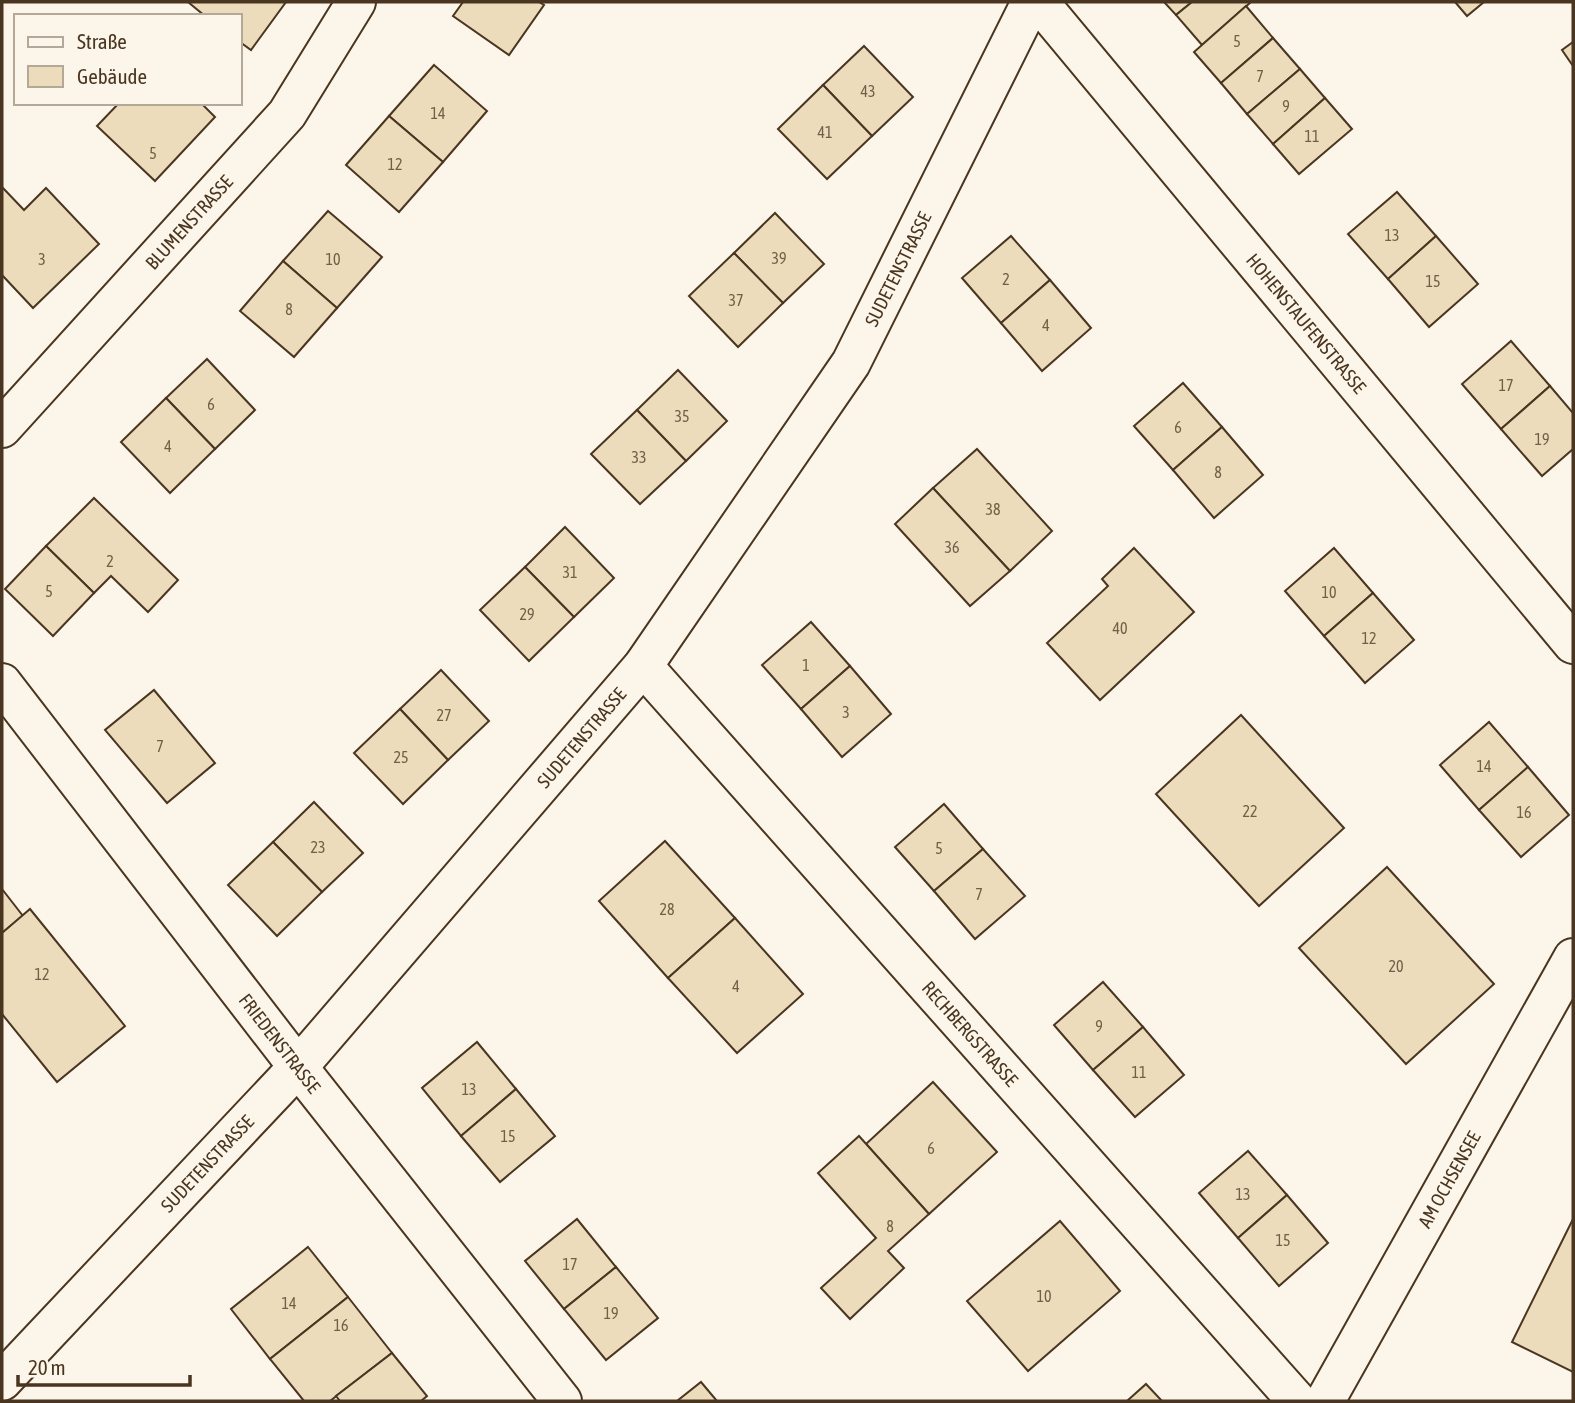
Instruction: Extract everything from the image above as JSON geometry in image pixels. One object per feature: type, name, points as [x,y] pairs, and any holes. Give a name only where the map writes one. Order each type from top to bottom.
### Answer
[{"type":"street","name":"BLUMENSTRASSE","points":[[2,429],[287,114],[355,2]]},
{"type":"street","name":"SUDETENSTRASSE","points":[[2,1381],[298,1067],[643,666],[851,363],[1031,2]]},
{"type":"street","name":"HOHENSTAUFENSTRASSE","points":[[1039,2],[1573,644]]},
{"type":"street","name":"RECHBERGSTRASSE","points":[[643,666],[1297,1401]]},
{"type":"street","name":"FRIEDENSTRASSE","points":[[2,683],[298,1067],[562,1401]]},
{"type":"street","name":"AM OCHSENSEE","points":[[1325,1401],[1573,958]]},
{"type":"building","points":[[188,2],[286,2],[251,50],[242,43],[242,14],[203,14]]},
{"type":"building","points":[[463,2],[539,2],[544,5],[509,55],[453,16]]},
{"type":"building","points":[[1164,2],[1192,2],[1176,15]]},
{"type":"building","points":[[1192,2],[1251,2],[1202,45],[1176,15]]},
{"type":"building","points":[[1455,2],[1484,2],[1467,16]]},
{"type":"building","points":[[1246,6],[1273,38],[1221,83],[1194,52]]},
{"type":"building","points":[[1273,38],[1300,69],[1247,114],[1221,83]]},
{"type":"building","points":[[1573,42],[1573,66],[1562,50]]},
{"type":"building","points":[[864,46],[913,97],[872,136],[823,85]]},
{"type":"building","points":[[434,65],[487,111],[443,162],[389,116]]},
{"type":"building","points":[[1300,69],[1325,98],[1273,144],[1247,114]]},
{"type":"building","points":[[823,85],[872,136],[827,179],[778,129]]},
{"type":"building","points":[[1325,98],[1352,129],[1299,174],[1273,144]]},
{"type":"building","points":[[117,105],[203,105],[215,117],[155,181],[97,126]]},
{"type":"building","points":[[389,116],[443,162],[399,212],[346,165]]},
{"type":"building","points":[[2,187],[24,210],[46,188],[99,244],[33,308],[2,275]]},
{"type":"building","points":[[1397,192],[1436,236],[1388,279],[1348,234]]},
{"type":"building","points":[[328,211],[382,257],[337,308],[283,261]]},
{"type":"building","points":[[775,213],[824,264],[783,303],[734,253]]},
{"type":"building","points":[[1011,236],[1050,280],[1001,323],[962,278]]},
{"type":"building","points":[[1436,236],[1478,284],[1429,327],[1388,279]]},
{"type":"building","points":[[734,253],[783,303],[738,347],[689,296]]},
{"type":"building","points":[[283,261],[337,308],[294,357],[240,311]]},
{"type":"building","points":[[1050,280],[1091,328],[1042,371],[1001,323]]},
{"type":"building","points":[[1511,341],[1550,386],[1501,429],[1462,384]]},
{"type":"building","points":[[207,359],[255,410],[215,449],[166,398]]},
{"type":"building","points":[[678,370],[727,421],[686,461],[637,410]]},
{"type":"building","points":[[1183,383],[1222,427],[1173,470],[1134,426]]},
{"type":"building","points":[[1550,386],[1573,413],[1573,449],[1542,476],[1501,429]]},
{"type":"building","points":[[166,398],[215,449],[170,493],[121,442]]},
{"type":"building","points":[[637,410],[686,461],[640,504],[591,454]]},
{"type":"building","points":[[1222,427],[1263,475],[1214,518],[1173,470]]},
{"type":"building","points":[[977,449],[1052,531],[1010,571],[933,488]]},
{"type":"building","points":[[933,488],[1010,571],[970,606],[895,524]]},
{"type":"building","points":[[94,498],[178,580],[148,612],[111,576],[94,593],[46,546]]},
{"type":"building","points":[[565,527],[614,578],[574,617],[525,567]]},
{"type":"building","points":[[46,546],[94,593],[53,636],[5,589]]},
{"type":"building","points":[[1134,548],[1194,612],[1100,700],[1047,643],[1108,586],[1102,579]]},
{"type":"building","points":[[1334,548],[1373,593],[1324,636],[1285,591]]},
{"type":"building","points":[[525,567],[574,617],[529,661],[480,610]]},
{"type":"building","points":[[1373,593],[1414,640],[1365,683],[1324,636]]},
{"type":"building","points":[[811,622],[850,666],[801,709],[762,665]]},
{"type":"building","points":[[850,666],[891,714],[842,757],[801,709]]},
{"type":"building","points":[[441,670],[489,721],[448,760],[400,709]]},
{"type":"building","points":[[154,690],[215,763],[167,803],[105,730]]},
{"type":"building","points":[[400,709],[448,760],[403,804],[354,753]]},
{"type":"building","points":[[1241,715],[1344,828],[1259,906],[1156,794]]},
{"type":"building","points":[[1489,722],[1528,767],[1479,810],[1440,765]]},
{"type":"building","points":[[1528,767],[1569,815],[1521,857],[1479,810]]},
{"type":"building","points":[[314,802],[363,853],[322,892],[273,842]]},
{"type":"building","points":[[944,804],[983,849],[934,891],[895,847]]},
{"type":"building","points":[[665,841],[735,918],[668,978],[599,901]]},
{"type":"building","points":[[273,842],[322,892],[277,936],[228,885]]},
{"type":"building","points":[[983,849],[1025,896],[975,939],[934,891]]},
{"type":"building","points":[[1387,867],[1494,984],[1406,1064],[1299,948]]},
{"type":"building","points":[[2,889],[23,916],[2,933]]},
{"type":"building","points":[[30,909],[125,1026],[57,1082],[2,1014],[2,933]]},
{"type":"building","points":[[735,918],[803,994],[737,1053],[668,978]]},
{"type":"building","points":[[1103,982],[1143,1027],[1093,1070],[1054,1025]]},
{"type":"building","points":[[1143,1027],[1184,1075],[1135,1117],[1093,1070]]},
{"type":"building","points":[[477,1042],[516,1089],[461,1136],[422,1088]]},
{"type":"building","points":[[933,1082],[997,1152],[929,1214],[866,1144]]},
{"type":"building","points":[[516,1089],[555,1136],[500,1182],[461,1136]]},
{"type":"building","points":[[859,1136],[929,1214],[888,1251],[904,1268],[850,1319],[821,1288],[876,1238],[818,1173]]},
{"type":"building","points":[[1248,1151],[1287,1195],[1238,1238],[1199,1193]]},
{"type":"building","points":[[1287,1195],[1328,1243],[1279,1286],[1238,1238]]},
{"type":"building","points":[[577,1219],[616,1267],[564,1309],[525,1261]]},
{"type":"building","points":[[1573,1219],[1573,1372],[1512,1342]]},
{"type":"building","points":[[1060,1221],[1120,1291],[1028,1371],[967,1301]]},
{"type":"building","points":[[308,1247],[348,1297],[270,1359],[231,1309]]},
{"type":"building","points":[[616,1267],[658,1318],[606,1360],[564,1309]]},
{"type":"building","points":[[348,1297],[392,1353],[330,1401],[304,1401],[270,1359]]},
{"type":"building","points":[[392,1353],[427,1396],[421,1401],[340,1401],[336,1396]]},
{"type":"building","points":[[701,1382],[717,1401],[677,1401]]},
{"type":"building","points":[[1146,1384],[1162,1401],[1127,1401]]}]
